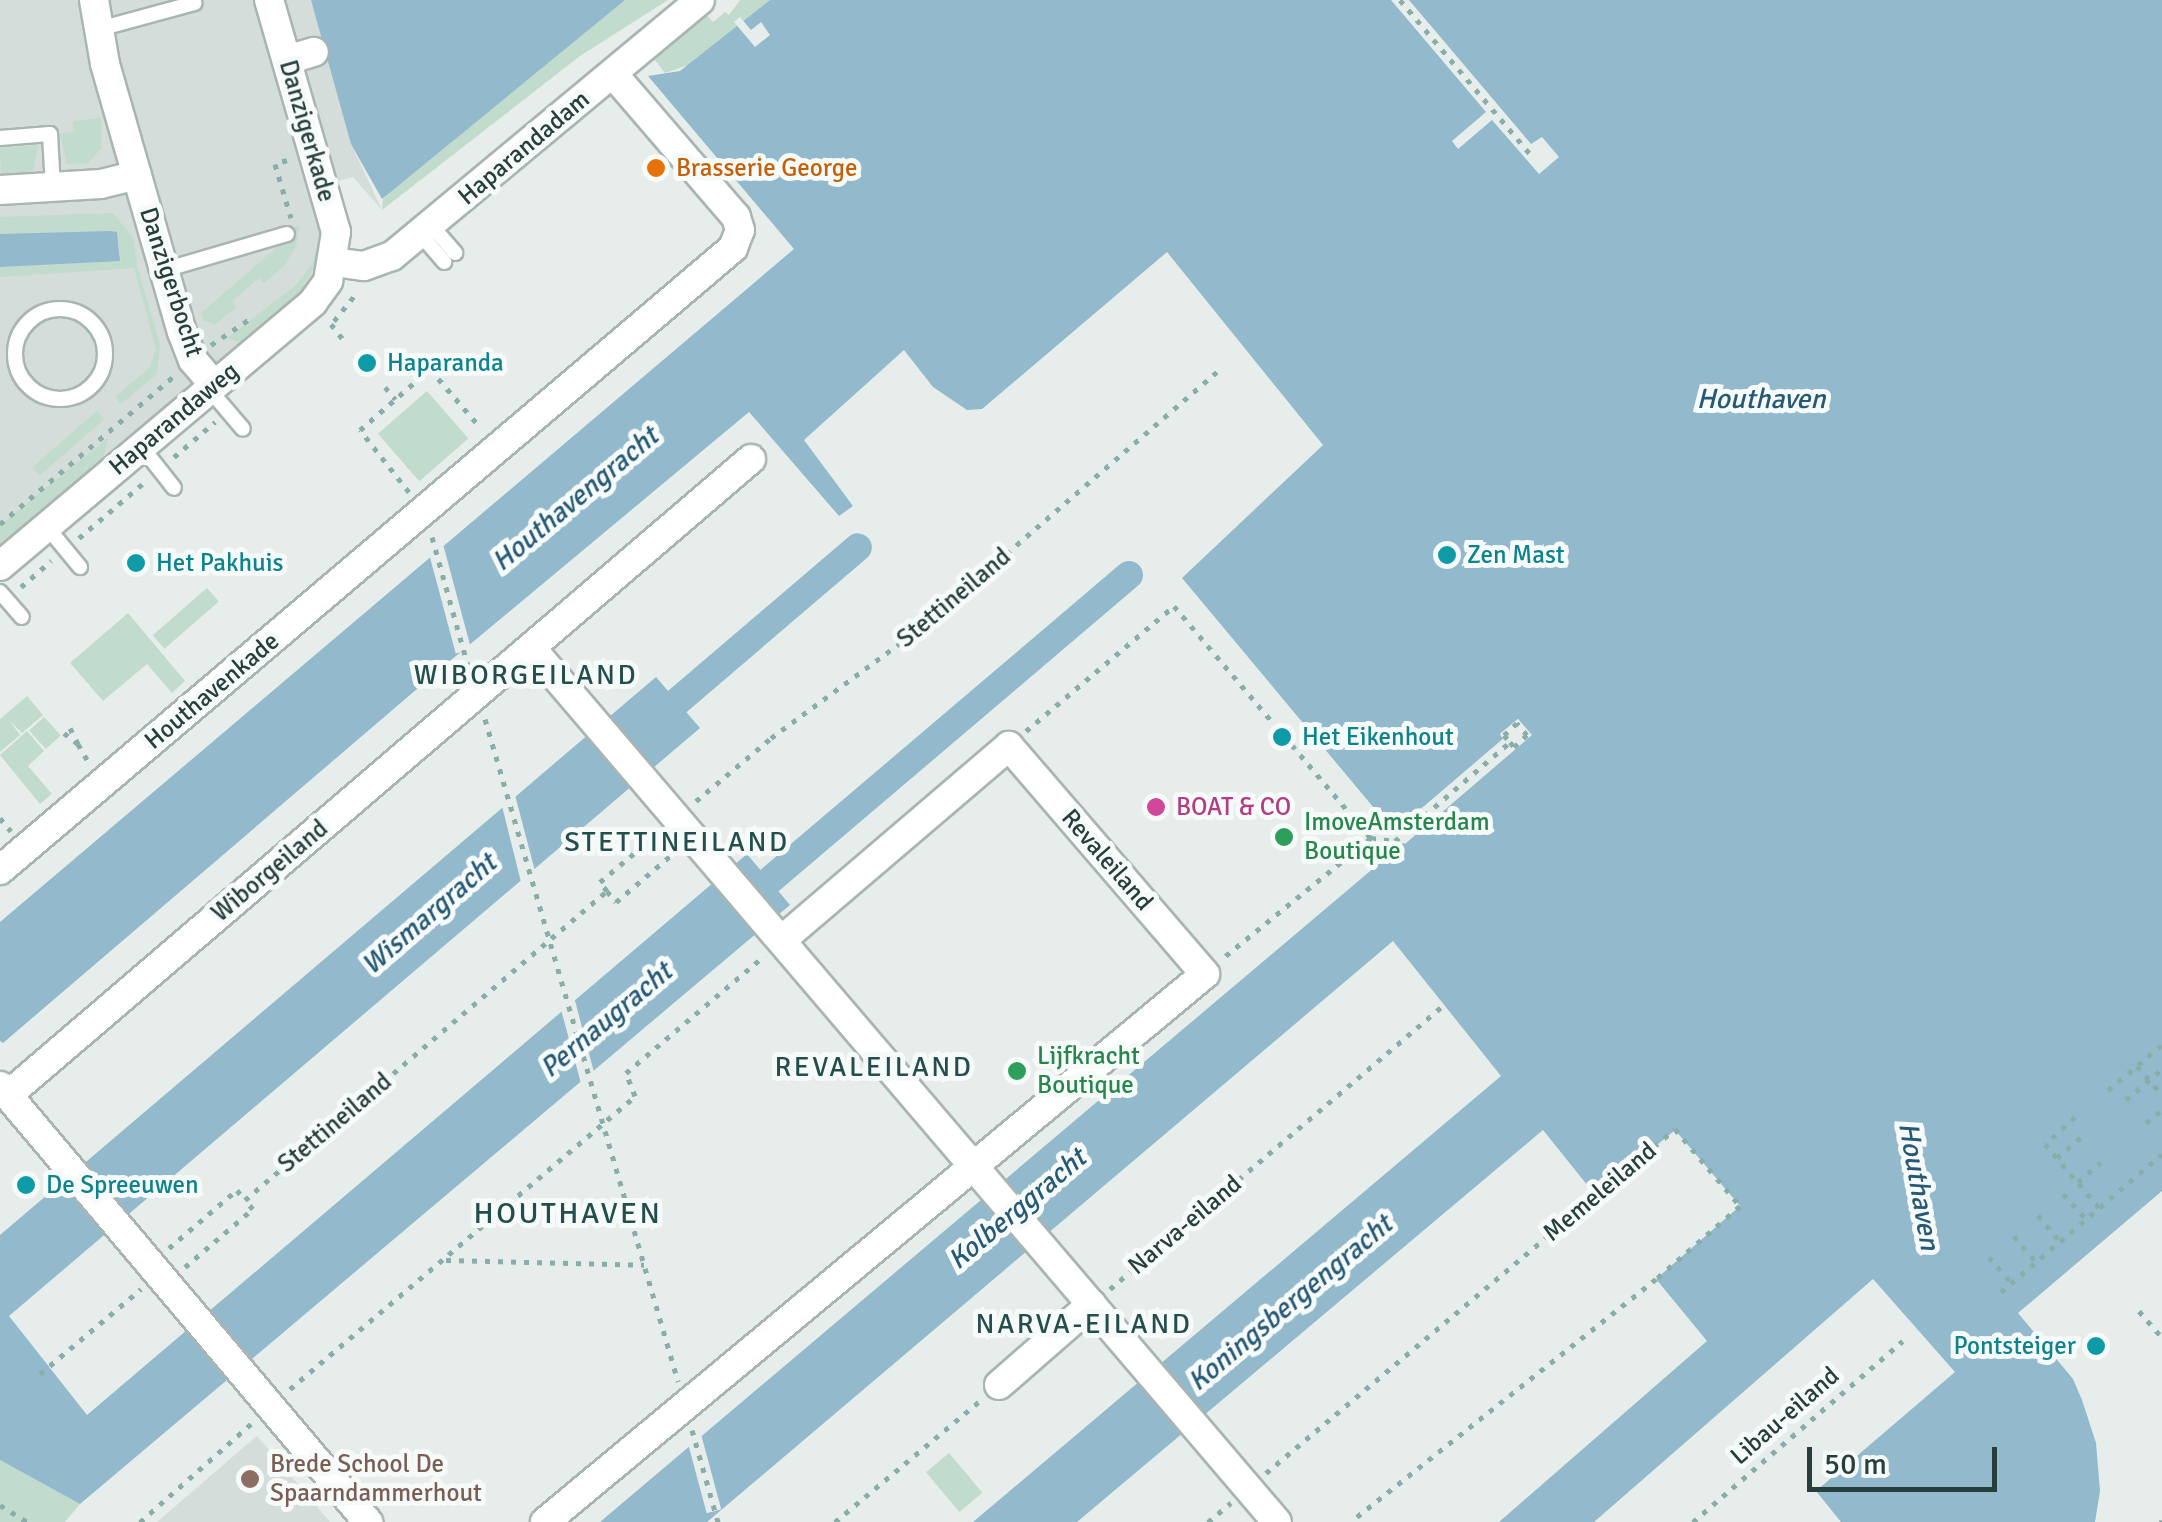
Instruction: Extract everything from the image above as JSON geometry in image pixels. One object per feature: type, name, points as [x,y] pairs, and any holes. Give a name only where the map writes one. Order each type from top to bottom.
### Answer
[{"type":"street","name":"Danzigerbocht","points":[[94,0],[136,175],[164,270],[193,360],[212,387]]},
{"type":"street","name":"Danzigerkade","points":[[270,0],[300,56],[314,153],[336,232],[334,262]]},
{"type":"street","name":"Haparandadam","points":[[334,262],[364,266],[392,256],[700,0]]},
{"type":"street","name":"Houthavenkade","points":[[0,870],[428,525],[498,448],[734,248],[739,236],[736,217],[613,74]]},
{"type":"street","name":"Danzigerbocht","points":[[0,190],[101,184],[136,175]]},
{"type":"street","name":"Haparandaweg","points":[[0,566],[313,302],[334,262]]},
{"type":"street","name":"Wiborgeiland","points":[[158,1274],[4,1090],[533,650],[751,459]]},
{"type":"street","points":[[533,650],[1277,1522]]},
{"type":"street","points":[[780,938],[1008,746]]},
{"type":"street","name":"Revaleiland","points":[[1008,746],[1204,974]]},
{"type":"street","points":[[545,1522],[684,1404],[981,1173],[1204,974]]},
{"type":"street","points":[[158,1274],[368,1522]]},
{"type":"street","points":[[999,1385],[1092,1304]]},
{"type":"lane","points":[[99,29],[195,4]]},
{"type":"lane","points":[[0,138],[50,134],[53,187]]},
{"type":"lane","points":[[426,229],[449,257]]},
{"type":"lane","points":[[164,270],[286,234]]},
{"type":"lane","points":[[62,309],[86,317],[95,326],[105,349],[100,374],[93,384],[71,398],[58,399],[34,391],[25,382],[15,359],[16,346],[20,334],[37,316],[62,309]]},
{"type":"lane","points":[[212,387],[243,429]]},
{"type":"lane","points":[[142,446],[174,488]]},
{"type":"lane","points":[[46,526],[80,566]]},
{"type":"lane","points":[[0,592],[22,617]]},
{"type":"path","points":[[1400,0],[1530,154]]},
{"type":"path","points":[[286,234],[293,224],[275,164],[314,153]]},
{"type":"path","points":[[331,324],[345,342]]},
{"type":"path","name":"Stettineiland","points":[[686,827],[600,882],[616,902],[771,738],[918,630],[1222,368]]},
{"type":"path","points":[[498,448],[430,369],[360,430],[428,525],[717,1518]]},
{"type":"path","points":[[385,388],[396,399]]},
{"type":"path","points":[[1008,746],[1174,606],[1371,838]]},
{"type":"path","points":[[1517,723],[1527,735],[1514,746],[1510,742],[1504,735],[1517,723]]},
{"type":"path","points":[[67,731],[87,754]]},
{"type":"path","points":[[1204,974],[1371,838],[1395,840],[1510,742]]},
{"type":"path","points":[[0,818],[8,828]]},
{"type":"path","name":"Stettineiland","points":[[245,1200],[607,891]]},
{"type":"path","points":[[140,1522],[270,1406],[635,1096],[626,1073],[780,938]]},
{"type":"path","name":"Narva-eiland","points":[[1092,1304],[1443,1006]]},
{"type":"path","points":[[2108,1090],[2162,1044]]},
{"type":"path","points":[[2137,1066],[2162,1095]]},
{"type":"path","points":[[2126,1100],[2162,1069]]},
{"type":"path","points":[[2146,1123],[2162,1110]]},
{"type":"path","points":[[2075,1118],[2045,1144],[2099,1208]]},
{"type":"path","name":"Memeleiland","points":[[1248,1488],[1675,1129],[1740,1206],[1656,1279],[1351,1522]]},
{"type":"path","points":[[2057,1158],[2081,1137]]},
{"type":"path","points":[[2001,1292],[2162,1154]]},
{"type":"path","points":[[2078,1182],[2101,1162]]},
{"type":"path","name":"Stettineiland","points":[[237,1190],[253,1209],[158,1274],[237,1190]]},
{"type":"path","points":[[2063,1194],[2086,1220]]},
{"type":"path","points":[[2038,1215],[2060,1242]]},
{"type":"path","points":[[2014,1236],[2036,1262]]},
{"type":"path","points":[[1990,1257],[2012,1283]]},
{"type":"path","points":[[443,1260],[644,1265]]},
{"type":"path","points":[[40,1374],[158,1274]]},
{"type":"path","points":[[2139,1310],[2162,1337]]},
{"type":"path","name":"Libau-eiland","points":[[1693,1522],[1903,1341]]},
{"type":"path","points":[[835,1522],[999,1385]]},
{"type":"path","points":[[0,1505],[27,1522]]},
{"type":"shaded area","points":[[0,0],[314,0],[351,144],[382,210],[353,177],[314,188],[322,236],[312,276],[297,297],[0,549]]},
{"type":"shaded area","name":"Brede School De Spaarndammerhout","points":[[257,1436],[330,1522],[157,1522]]},
{"type":"green space","points":[[568,0],[668,0],[580,56],[382,210],[383,199]]},
{"type":"green space","points":[[740,0],[770,0],[691,64],[665,73],[648,51],[704,12],[713,22],[725,12],[729,15]]},
{"type":"green space","points":[[101,118],[102,148],[88,163],[67,164],[60,133],[74,132],[73,121]]},
{"type":"green space","points":[[38,145],[33,173],[1,177],[0,148]]},
{"type":"green space","points":[[113,213],[134,239],[137,266],[160,344],[157,374],[121,404],[115,397],[149,368],[156,350],[134,268],[0,277],[0,267],[121,260],[117,233],[0,234],[0,217]]},
{"type":"green space","points":[[299,226],[296,247],[284,266],[264,283],[259,278],[232,301],[236,307],[216,324],[204,321],[201,313],[292,234],[290,229]]},
{"type":"green space","points":[[318,244],[318,261],[297,297],[242,343],[227,338],[295,286],[312,264]]},
{"type":"green space","points":[[427,391],[468,439],[419,481],[378,434]]},
{"type":"green space","points":[[97,411],[104,419],[39,476],[32,467]]},
{"type":"green space","points":[[108,438],[103,460],[0,548],[0,525]]},
{"type":"green space","points":[[207,588],[219,602],[164,649],[153,635]]},
{"type":"green space","points":[[128,613],[185,681],[172,693],[147,664],[103,701],[70,663]]},
{"type":"green space","points":[[27,696],[43,715],[22,733],[9,720],[20,735],[0,752],[0,719]]},
{"type":"green space","points":[[44,717],[61,736],[46,749],[29,730]]},
{"type":"green space","points":[[27,731],[44,751],[28,766],[52,794],[40,804],[0,755]]},
{"type":"green space","points":[[949,1453],[982,1493],[959,1512],[926,1472]]},
{"type":"green space","points":[[0,1460],[80,1504],[65,1522],[0,1522]]},
{"type":"water","points":[[311,0],[625,0],[382,199],[351,144]]},
{"type":"water","name":"Houthaven","points":[[770,0],[2162,0],[2162,1191],[2018,1313],[2073,1379],[2082,1400],[2096,1443],[2100,1491],[2095,1522],[1841,1522],[1816,1491],[1955,1372],[1873,1279],[1594,1522],[1499,1522],[1707,1341],[1656,1279],[1740,1206],[1675,1130],[1596,1196],[1543,1130],[1077,1522],[973,1522],[1501,1076],[1393,941],[707,1522],[600,1522],[1531,735],[1518,719],[1500,734],[1504,738],[1394,832],[1182,578],[1323,445],[1167,252],[982,409],[967,410],[933,387],[904,350],[804,440],[853,506],[839,516],[749,412],[438,671],[3,1043],[0,1041],[0,922],[794,249],[648,76],[680,71]]},
{"type":"water","points":[[117,232],[120,261],[0,267],[0,234]]},
{"type":"water","points":[[656,677],[700,728],[9,1316],[87,1415],[747,854],[790,905],[80,1504],[0,1460],[0,1235]]},
{"type":"pier","points":[[1391,0],[1409,0],[1531,144],[1542,137],[1559,157],[1539,174],[1492,120],[1458,149],[1452,141],[1486,112]]},
{"type":"pier","points":[[740,17],[751,30],[761,22],[770,35],[755,47],[734,22]]},
{"type":"pier","points":[[443,544],[471,649],[456,653],[428,548]]},
{"type":"pier","points":[[1518,719],[1532,735],[1405,844],[1401,841],[1525,734],[1517,726],[1507,734],[1507,742],[1397,836],[1394,832],[1503,739],[1500,734]]},
{"type":"pier","points":[[515,795],[536,875],[522,886],[501,802]]},
{"type":"pier","points":[[574,997],[595,1076],[582,1087],[560,1006]]},
{"type":"pier","points":[[701,1434],[721,1509],[707,1513],[687,1438]]},
{"type":"waterway","name":"Wismargracht","points":[[651,724],[858,547]]},
{"type":"waterway","name":"Pernaugracht","points":[[742,904],[1129,575]]},
{"type":"place","name":"Brasserie George","points":[[656,168]]},
{"type":"place","name":"Haparanda","points":[[367,363]]},
{"type":"place","name":"Zen Mast","points":[[1447,555]]},
{"type":"place","name":"Het Pakhuis","points":[[136,563]]},
{"type":"place","name":"Het Eikenhout","points":[[1282,737]]},
{"type":"place","name":"BOAT & CO","points":[[1156,807]]},
{"type":"place","name":"ImoveAmsterdam Boutique","points":[[1284,837]]},
{"type":"place","name":"Lijfkracht Boutique","points":[[1017,1071]]},
{"type":"place","name":"De Spreeuwen","points":[[26,1185]]},
{"type":"place","name":"Pontsteiger","points":[[2096,1346]]},
{"type":"place","name":"Brede School De Spaarndammerhout","points":[[250,1479]]},
{"type":"district","name":"WIBORGEILAND","points":[[526,675]]},
{"type":"district","name":"STETTINEILAND","points":[[677,842]]},
{"type":"district","name":"REVALEILAND","points":[[874,1067]]},
{"type":"district","name":"HOUTHAVEN","points":[[568,1214]]},
{"type":"district","name":"NARVA-EILAND","points":[[1084,1324]]},
{"type":"water label","name":"Houthavengracht","points":[[575,499]]},
{"type":"water label","name":"Kolberggracht","points":[[1017,1209]]},
{"type":"water label","name":"Koningsbergengracht","points":[[1290,1303]]}]
